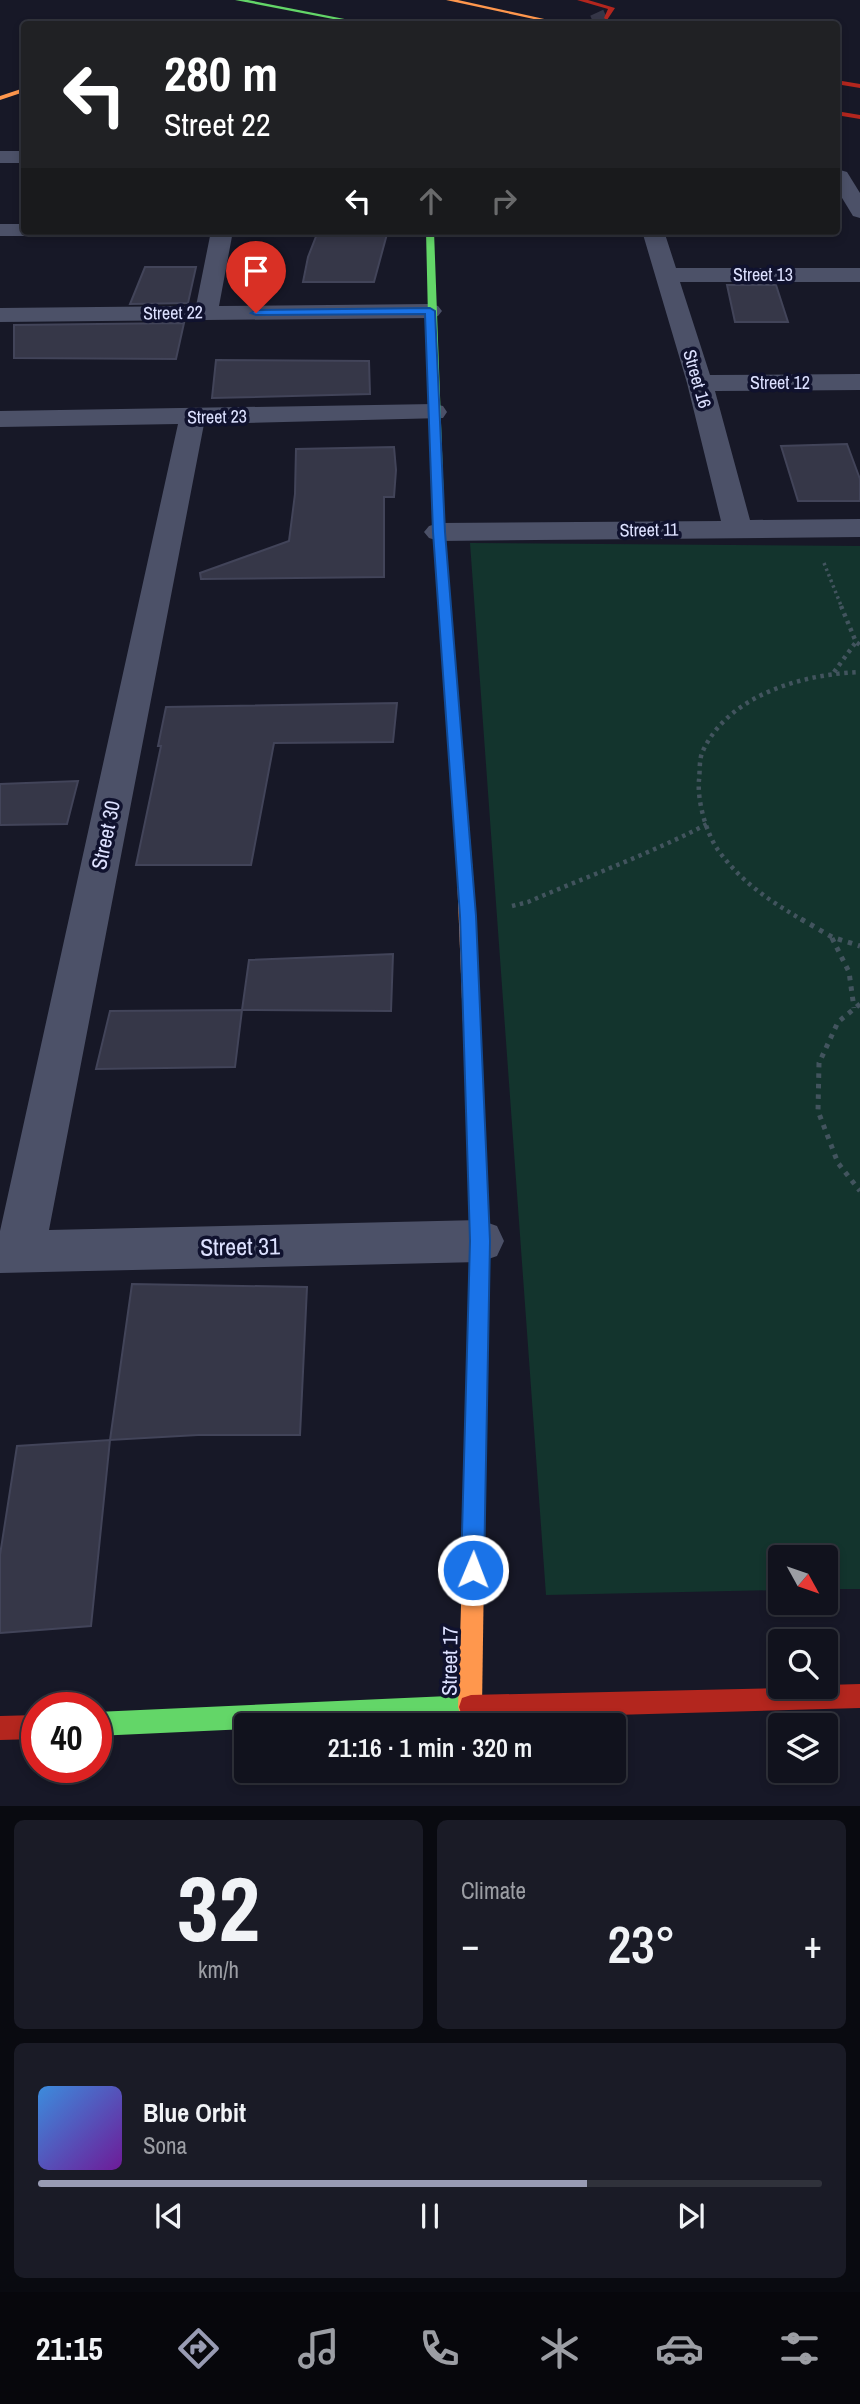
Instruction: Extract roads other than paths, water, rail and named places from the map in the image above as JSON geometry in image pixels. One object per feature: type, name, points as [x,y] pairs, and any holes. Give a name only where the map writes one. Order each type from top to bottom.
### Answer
[{"type":"main road","points":[[238,0],[351,21]]},
{"type":"main road","points":[[449,0],[550,21]]},
{"type":"main road","points":[[580,0],[612,8],[607,18]]},
{"type":"main road","points":[[840,83],[860,86]]},
{"type":"main road","points":[[0,98],[21,91]]},
{"type":"main road","points":[[840,114],[860,117]]},
{"type":"main road","name":"Street 17","points":[[430,235],[430,311],[439,532],[468,916],[480,1241],[470,1707]]},
{"type":"main road","points":[[112,1723],[470,1707],[860,1696]]},
{"type":"main road","points":[[0,1728],[21,1727]]},
{"type":"street","points":[[0,157],[21,157]]},
{"type":"street","points":[[841,176],[860,212]]},
{"type":"street","points":[[0,230],[21,230]]},
{"type":"street","points":[[206,313],[221,235]]},
{"type":"street","name":"Street 16","points":[[654,235],[699,383],[738,529]]},
{"type":"street","name":"Street 13","points":[[666,275],[860,275]]},
{"type":"street","name":"Street 22","points":[[0,315],[430,311]]},
{"type":"street","name":"Street 12","points":[[699,383],[860,382]]},
{"type":"street","name":"Street 23","points":[[0,419],[434,412]]},
{"type":"street","name":"Street 30","points":[[10,1252],[192,418]]},
{"type":"street","name":"Street 11","points":[[439,532],[860,528]]},
{"type":"street","name":"Street 31","points":[[10,1252],[480,1241]]},
{"type":"tunnel","points":[[600,21],[607,18]]}]
